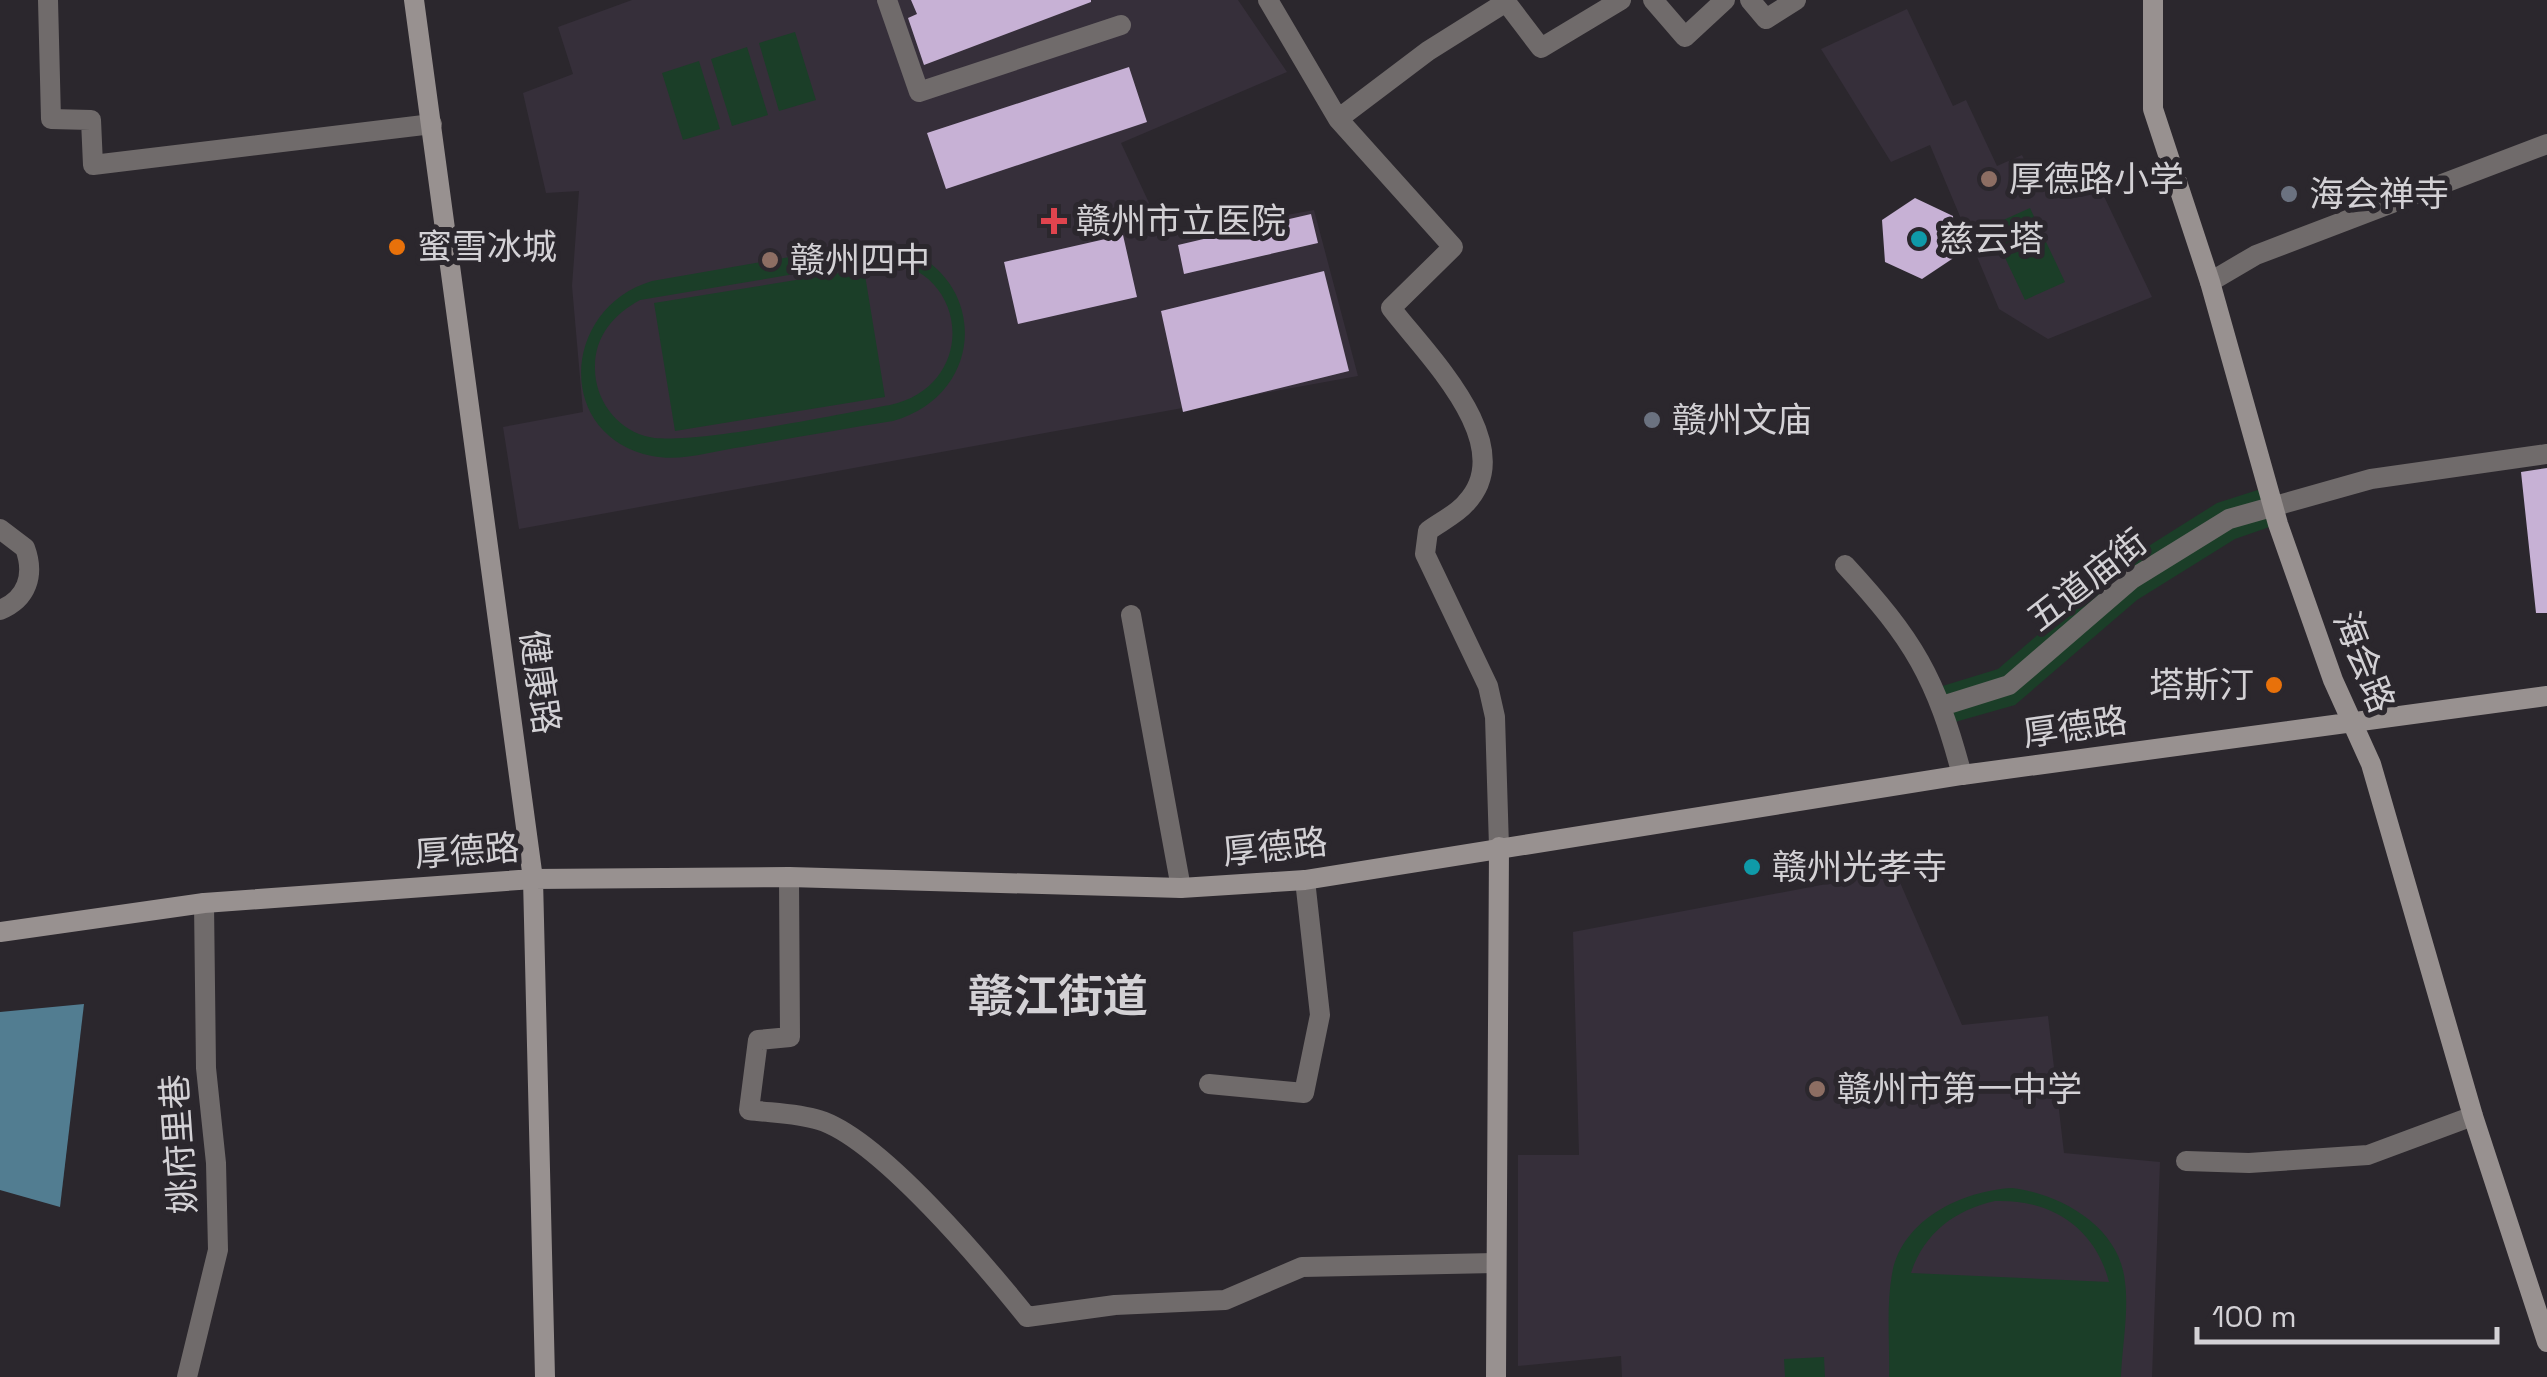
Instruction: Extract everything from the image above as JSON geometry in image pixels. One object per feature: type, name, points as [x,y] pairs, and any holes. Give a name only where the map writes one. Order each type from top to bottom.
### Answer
[{"type":"street","points":[[48,0],[51,119],[92,120],[92,165],[432,124]]},
{"type":"street","name":"健康路","points":[[414,0],[533,879],[545,1377]]},
{"type":"street","points":[[887,0],[919,92],[1120,25]]},
{"type":"street","points":[[1268,0],[1338,119],[1453,247],[1391,308],[1483,438],[1484,465],[1476,486],[1467,503],[1428,531],[1425,554],[1488,686],[1495,716],[1499,848],[1496,1377]]},
{"type":"street","points":[[1338,119],[1428,51],[1506,2],[1541,48],[1621,0]]},
{"type":"street","points":[[1653,0],[1685,37],[1726,0]]},
{"type":"street","points":[[1750,0],[1766,18],[1796,0]]},
{"type":"street","name":"海会路","points":[[2153,0],[2154,109],[2210,282],[2272,504],[2334,680],[2371,764],[2473,1116],[2547,1342]]},
{"type":"street","points":[[2210,282],[2256,255],[2547,144]]},
{"type":"street","name":"五道庙街","points":[[1942,706],[2009,685],[2132,579],[2229,519],[2370,479],[2547,454]]},
{"type":"street","points":[[0,529],[25,548],[30,576],[17,601],[0,610]]},
{"type":"street","points":[[1845,565],[1899,624],[1923,660],[1942,706],[1962,775]]},
{"type":"street","points":[[1131,615],[1181,888]]},
{"type":"street","name":"厚德路","points":[[0,932],[204,903],[533,879],[789,876],[1181,888],[1305,880],[1962,775],[2547,696]]},
{"type":"street","points":[[789,876],[790,1038],[758,1040],[749,1110],[819,1120],[856,1138],[983,1262],[1026,1317],[1114,1305],[1224,1300],[1302,1267],[1496,1263]]},
{"type":"street","points":[[1209,1084],[1304,1093],[1320,1015],[1305,880]]},
{"type":"street","name":"姚府里巷","points":[[188,1377],[218,1250],[216,1163],[206,1068],[204,903]]},
{"type":"street","points":[[2186,1161],[2249,1163],[2368,1155],[2473,1116]]},
{"type":"shaded area","points":[[632,0],[1238,0],[1287,72],[1121,143],[1165,237],[1314,210],[1358,376],[519,529],[503,427],[583,412],[572,286],[579,191],[546,193],[523,93],[573,74],[558,27]]},
{"type":"shaded area","name":"厚德路小学","points":[[1907,9],[1953,106],[1966,100],[1997,166],[2022,155],[2039,191],[2090,167],[2152,297],[2048,339],[1999,309],[1930,145],[1891,162],[1821,49]]},
{"type":"shaded area","name":"赣州市第一中学","points":[[1895,871],[1962,1025],[2048,1016],[2064,1153],[2160,1162],[2152,1377],[1622,1377],[1621,1356],[1518,1366],[1518,1155],[1579,1155],[1573,932]]},
{"type":"green space","points":[[795,32],[816,100],[779,111],[759,43]]},
{"type":"green space","points":[[747,47],[768,115],[732,126],[711,59]]},
{"type":"green space","points":[[699,61],[720,129],[683,140],[662,73]]},
{"type":"green space","points":[[2030,208],[2065,282],[2025,300],[1990,226]]},
{"type":"green space","points":[[889,244],[922,257],[945,278],[960,303],[965,331],[961,359],[948,385],[925,406],[893,421],[674,458],[652,456],[620,444],[598,424],[585,399],[581,371],[586,343],[600,317],[622,295],[652,281],[859,245]],"holes":[[[878,260],[909,267],[931,282],[946,303],[952,327],[950,352],[939,375],[919,393],[890,405],[801,421],[726,434],[664,438],[645,436],[624,426],[602,400],[595,366],[598,345],[614,319],[640,300]]]},
{"type":"green space","points":[[864,269],[885,397],[675,431],[654,303]]},
{"type":"green space","points":[[2267,487],[2278,524],[2235,539],[2137,600],[2015,705],[1948,724],[1936,688],[1998,669],[2120,564],[2217,503]]},
{"type":"green space","points":[[2012,1188],[2050,1197],[2085,1217],[2112,1245],[2121,1262],[2126,1293],[2121,1377],[1889,1377],[1889,1299],[1898,1255],[1921,1223],[1937,1212],[1993,1190]],"holes":[[[1995,1201],[2052,1211],[2067,1220],[2093,1246],[2109,1282],[1911,1273],[1924,1246],[1954,1217]]]},
{"type":"green space","points":[[1824,1357],[1825,1377],[1785,1377],[1784,1359]]},
{"type":"water","points":[[84,1004],[60,1207],[0,1190],[0,1012]]},
{"type":"building","points":[[911,0],[1091,2],[924,65],[908,18],[917,14]]},
{"type":"building","points":[[1129,67],[1147,122],[946,189],[927,133]]},
{"type":"building","name":"慈云塔","points":[[1915,198],[1953,216],[1955,257],[1922,279],[1885,262],[1882,220]]},
{"type":"building","points":[[1311,214],[1318,243],[1184,274],[1178,245]]},
{"type":"building","points":[[1123,235],[1137,297],[1018,324],[1004,262]]},
{"type":"building","points":[[1324,271],[1349,371],[1183,412],[1161,311]]},
{"type":"building","points":[[2547,468],[2547,613],[2536,613],[2521,472]]},
{"type":"place","name":"厚德路小学","points":[[1989,179]]},
{"type":"place","name":"海会禅寺","points":[[2289,194]]},
{"type":"place","name":"赣州市立医院","points":[[1054,221]]},
{"type":"place","name":"慈云塔","points":[[1919,239]]},
{"type":"place","name":"蜜雪冰城","points":[[397,247]]},
{"type":"place","name":"赣州四中","points":[[770,260]]},
{"type":"place","name":"赣州文庙","points":[[1652,420]]},
{"type":"place","name":"塔斯汀","points":[[2274,685]]},
{"type":"place","name":"赣州光孝寺","points":[[1752,867]]},
{"type":"place","name":"赣州市第一中学","points":[[1817,1089]]},
{"type":"district","name":"赣江街道","points":[[1058,996]]}]
